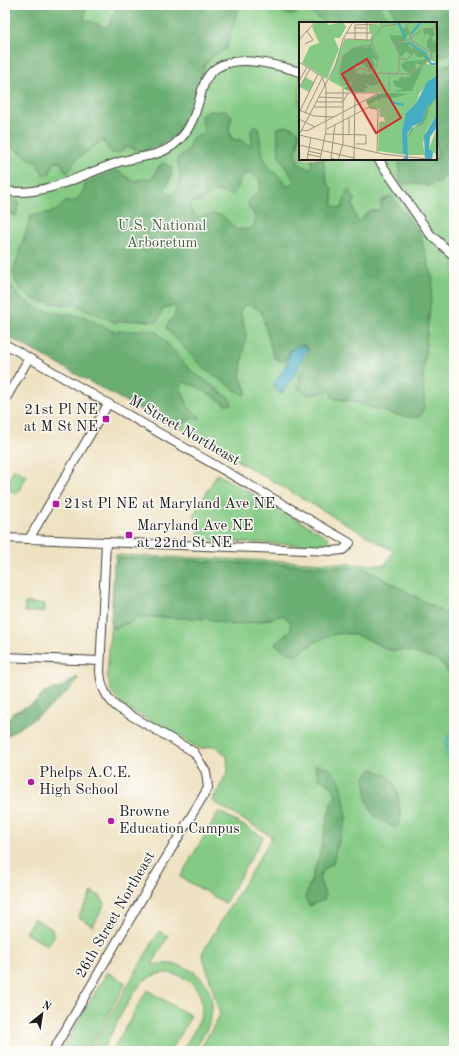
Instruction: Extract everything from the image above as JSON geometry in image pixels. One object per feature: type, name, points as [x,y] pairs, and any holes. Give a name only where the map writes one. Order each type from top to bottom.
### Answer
[{"type":"street","points":[[5,191],[24,192],[71,182],[118,163],[166,150],[177,142],[188,129],[194,118],[206,79],[212,70],[218,66],[240,62],[268,65],[299,72]]},
{"type":"street","points":[[379,160],[430,234],[454,256]]},
{"type":"street","name":"M Street Northeast","points":[[5,344],[350,543],[343,550],[333,552],[106,542]]},
{"type":"street","points":[[5,400],[29,358]]},
{"type":"street","points":[[30,539],[108,404]]},
{"type":"street","points":[[5,538],[106,542],[100,661],[5,657]]},
{"type":"street","name":"26th Street Northeast","points":[[53,1051],[208,788],[206,772],[194,752],[124,712],[112,703],[106,696],[102,685],[100,661]]},
{"type":"green space","name":"U.S. National Arboretum","points":[[5,5],[454,5],[454,1051],[199,1051],[220,1015],[202,953],[272,837],[212,801],[228,771],[227,756],[215,746],[201,749],[123,706],[111,691],[107,675],[116,555],[385,565],[393,551],[5,326]]},
{"type":"green space","points":[[5,5],[87,5],[84,19],[107,28],[118,5],[239,5],[227,48],[214,55],[204,66],[192,108],[177,134],[160,144],[143,151],[127,147],[119,153],[112,153],[108,150],[105,143],[101,141],[77,159],[67,173],[65,172],[61,162],[55,162],[49,174],[44,176],[37,163],[5,143]]},
{"type":"green space","points":[[261,5],[380,5],[388,22],[324,22],[306,9],[302,9],[289,15],[278,8],[265,7]]},
{"type":"green space","points":[[390,5],[454,5],[454,52],[437,59],[437,22],[398,22]]},
{"type":"green space","points":[[454,63],[454,170],[443,176],[439,184],[434,182],[428,186],[411,183],[402,184],[399,178],[398,160],[437,160],[437,68]]},
{"type":"green space","name":"U.S. National Arboretum","points":[[224,109],[232,116],[229,130],[232,139],[240,140],[251,146],[251,130],[256,125],[258,127],[263,157],[272,171],[283,180],[286,186],[292,184],[293,179],[279,156],[277,129],[285,126],[293,128],[298,131],[299,136],[296,157],[302,166],[309,169],[311,168],[312,160],[323,160],[327,183],[332,189],[333,205],[338,208],[342,208],[347,190],[350,191],[355,200],[353,205],[356,219],[359,221],[370,211],[378,211],[381,208],[381,201],[391,196],[420,234],[433,280],[423,370],[424,407],[420,417],[396,415],[351,401],[335,399],[331,396],[331,390],[311,395],[303,392],[299,389],[300,374],[309,351],[308,348],[297,345],[291,349],[286,360],[281,361],[274,358],[261,311],[250,304],[243,306],[240,312],[246,334],[240,377],[247,393],[243,395],[203,368],[166,328],[176,312],[176,309],[173,306],[164,308],[157,322],[140,320],[114,322],[78,306],[37,301],[22,291],[15,281],[13,272],[31,216],[56,211],[65,202],[76,201],[84,190],[85,184],[115,171],[120,172],[132,181],[153,178],[159,166],[163,163],[172,167],[171,177],[165,189],[167,193],[172,195],[177,189],[180,180],[180,171],[177,163],[178,158],[187,152],[192,138],[200,135],[204,131],[201,116],[207,111],[219,112]],"holes":[[[248,173],[252,173],[260,180],[260,189],[248,204],[255,216],[255,222],[250,229],[237,230],[222,215],[213,214],[197,217],[190,211],[191,203],[204,199],[213,192],[218,191],[233,195],[242,177]]]},
{"type":"green space","points":[[5,198],[11,198],[19,202],[16,216],[8,212],[5,220]]},
{"type":"green space","points":[[5,278],[18,297],[40,310],[85,317],[113,331],[132,331],[143,329],[157,332],[189,369],[229,398],[232,404],[227,405],[198,387],[183,382],[181,388],[188,407],[201,418],[191,418],[180,426],[172,427],[5,335],[5,322],[9,320],[5,314]]},
{"type":"green space","points":[[14,469],[27,476],[17,494],[5,488]]},
{"type":"green space","points":[[217,474],[328,537],[329,543],[326,546],[198,540],[199,522],[193,516]]},
{"type":"green space","points":[[119,558],[364,568],[454,618],[454,680],[444,666],[437,660],[405,650],[393,651],[386,649],[361,637],[350,634],[331,635],[309,646],[297,655],[288,653],[275,644],[291,630],[290,621],[283,615],[263,621],[232,625],[208,619],[150,617],[137,619],[114,629],[111,627],[111,622],[114,564]]},
{"type":"green space","points":[[25,603],[45,604],[45,612],[24,612]]},
{"type":"green space","points":[[77,677],[78,679],[62,697],[35,718],[5,737],[5,724],[13,713],[36,702],[45,691],[60,688]]},
{"type":"green space","points":[[315,765],[329,768],[340,781],[345,805],[346,821],[333,864],[325,868],[319,878],[325,895],[324,900],[309,906],[305,898],[319,856],[331,804],[336,796],[333,787],[319,779]]},
{"type":"green space","points":[[372,769],[389,777],[397,791],[400,823],[395,828],[374,816],[367,801],[365,777]]},
{"type":"green space","points":[[219,811],[263,837],[225,903],[180,877]]},
{"type":"green space","points":[[92,892],[100,896],[105,904],[93,926],[78,917]]},
{"type":"green space","points":[[34,918],[52,929],[54,936],[48,946],[25,933]]},
{"type":"green space","points":[[159,931],[168,936],[152,965],[177,965],[189,969],[198,975],[206,984],[212,1007],[210,1021],[203,1036],[194,1051],[182,1051],[194,1031],[201,1015],[201,999],[197,990],[183,977],[164,973],[154,975],[140,985],[128,1003],[102,1051],[90,1051]]},
{"type":"green space","points":[[107,972],[126,983],[88,1051],[61,1051]]},
{"type":"green space","points":[[147,990],[191,1016],[171,1051],[112,1051]]},
{"type":"water","points":[[304,345],[307,349],[298,369],[282,393],[277,392],[274,385],[286,365],[291,350]]},
{"type":"waterway","points":[[454,730],[450,734],[446,748],[448,757],[454,766]]},
{"type":"place","name":"21st Pl NE at M St NE","points":[[106,419]]},
{"type":"place","name":"21st Pl NE at Maryland Ave NE","points":[[56,504]]},
{"type":"place","name":"Maryland Ave NE at 22nd St NE","points":[[129,535]]},
{"type":"place","name":"Phelps A.C.E. High School","points":[[31,782]]},
{"type":"place","name":"Browne Education Campus","points":[[111,821]]}]
